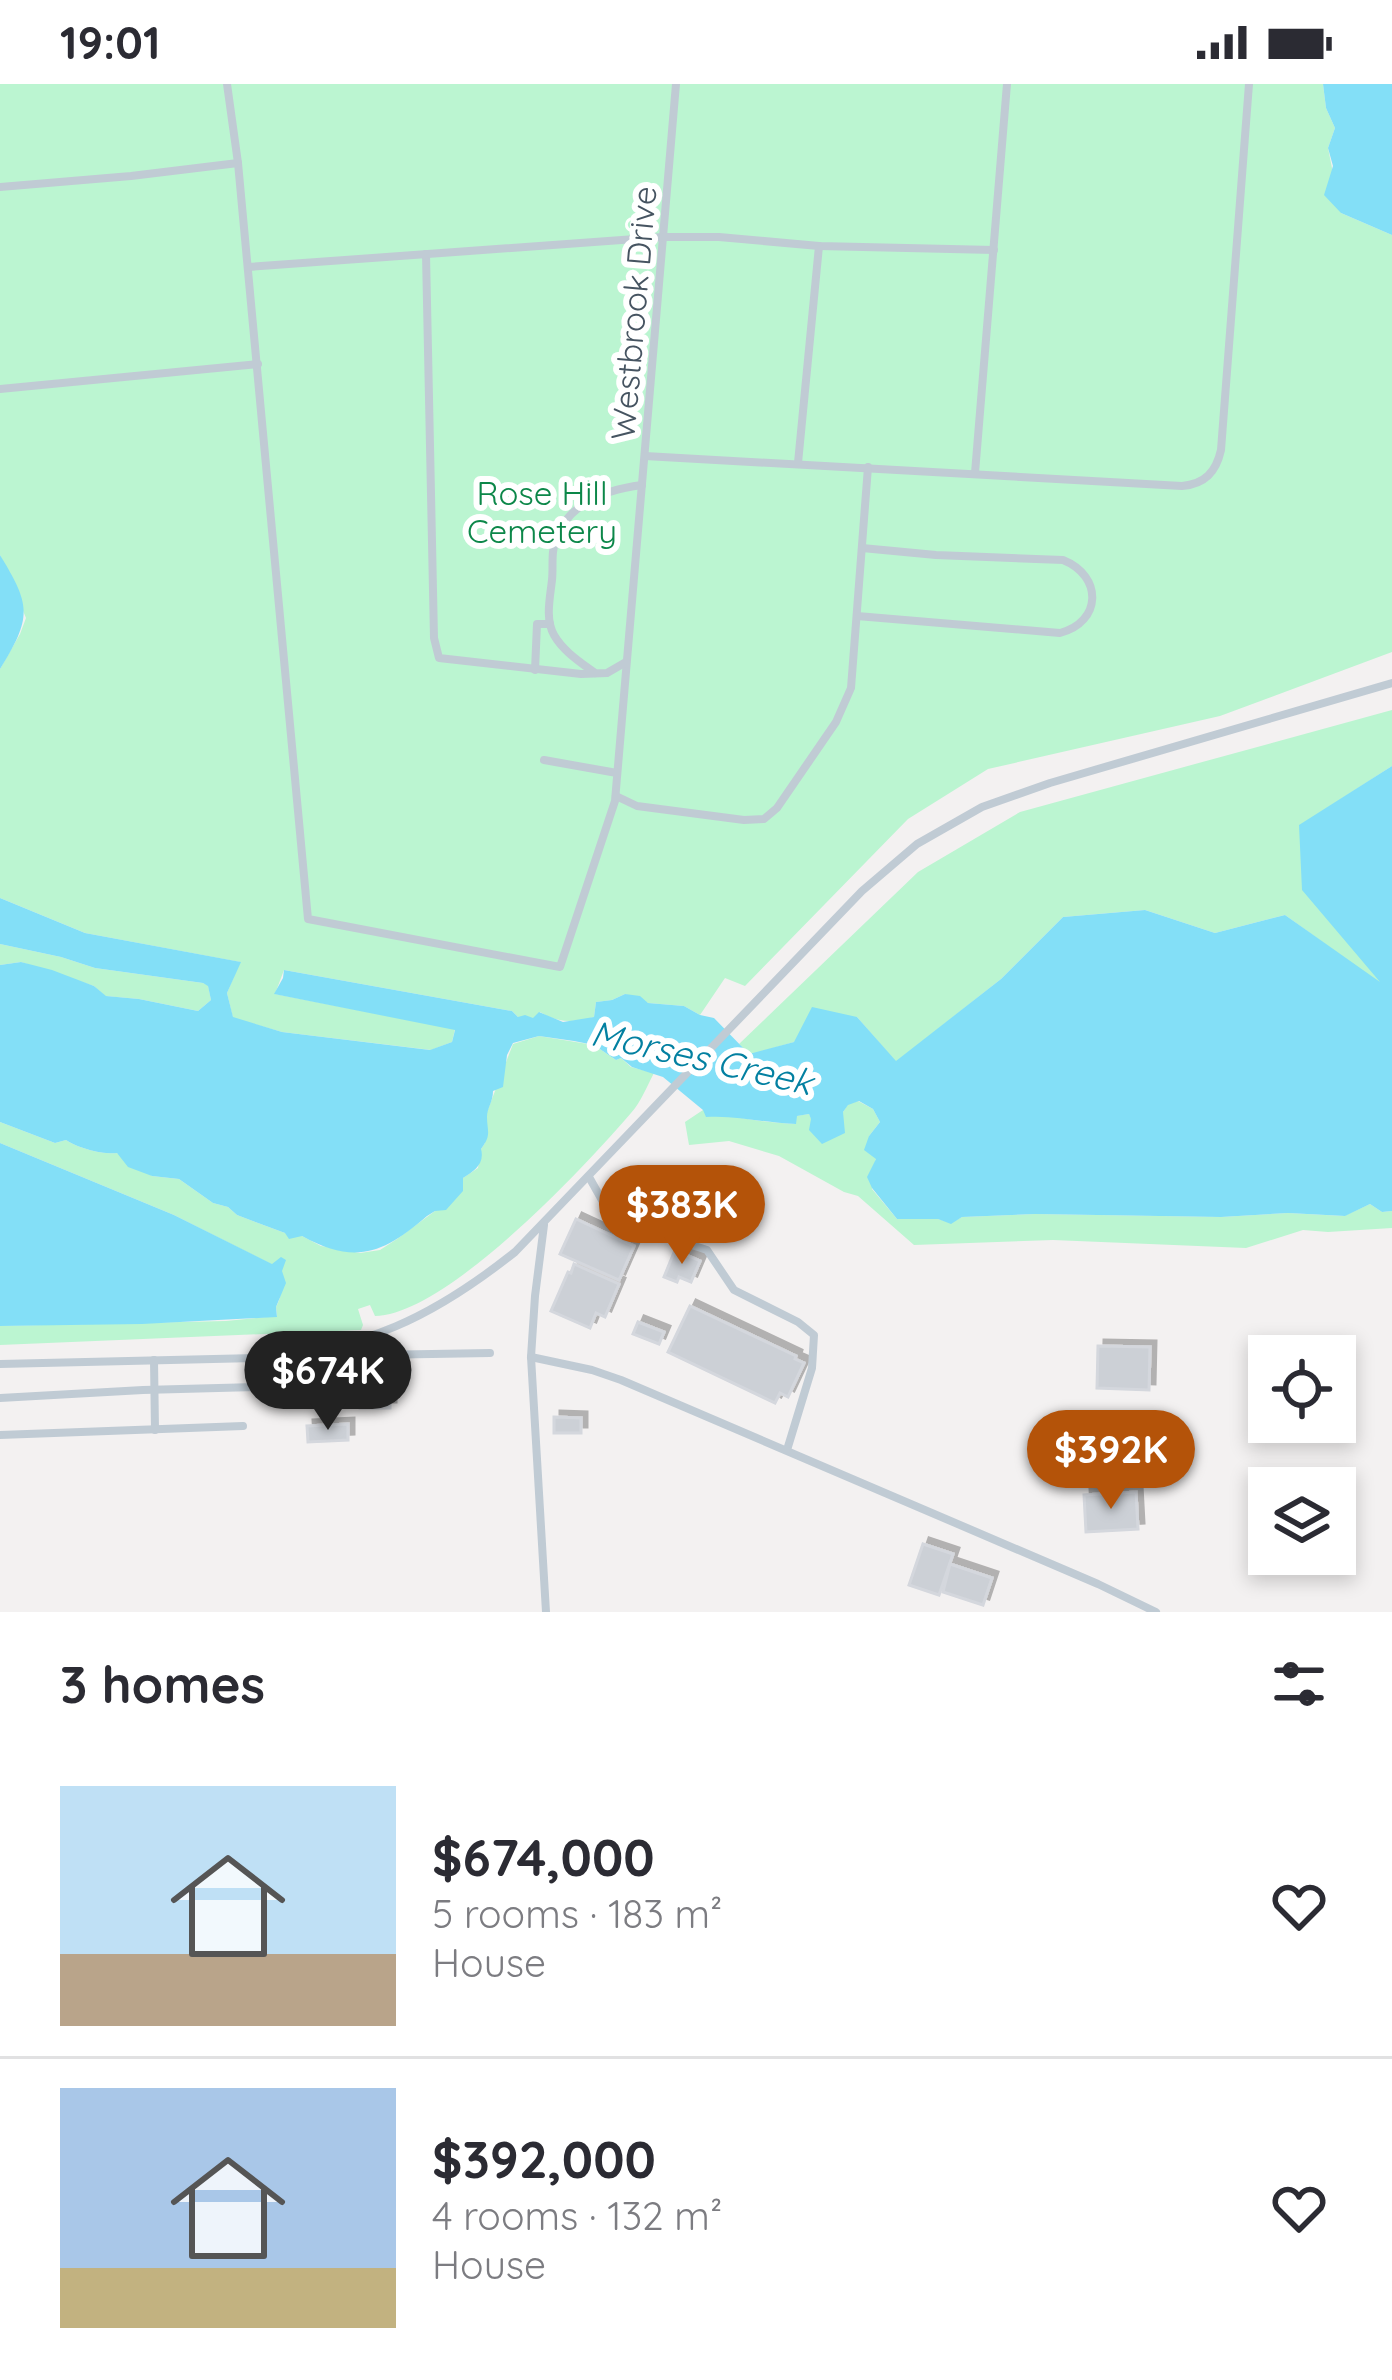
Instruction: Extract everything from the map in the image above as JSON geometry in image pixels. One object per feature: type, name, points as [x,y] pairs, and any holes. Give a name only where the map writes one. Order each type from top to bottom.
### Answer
[{"type":"lane","points":[[0,389],[257,364],[227,84]]},
{"type":"lane","name":"Westbrook Drive","points":[[257,364],[308,919],[560,968],[616,796],[676,84]]},
{"type":"lane","points":[[975,473],[1007,84]]},
{"type":"lane","points":[[645,456],[1182,486],[1200,483],[1214,470],[1221,450],[1250,84]]},
{"type":"lane","points":[[0,187],[238,163]]},
{"type":"lane","points":[[248,267],[663,237],[994,250]]},
{"type":"lane","points":[[798,463],[819,246]]},
{"type":"lane","points":[[426,254],[434,638],[439,658],[595,673],[608,673],[627,661]]},
{"type":"lane","points":[[616,796],[637,806],[744,820],[771,814],[842,711],[854,675],[868,467]]},
{"type":"lane","points":[[595,673],[553,634],[548,615],[554,549],[560,529],[576,508],[600,495],[642,485]]},
{"type":"lane","points":[[857,616],[1060,633],[1082,624],[1092,602],[1084,575],[1063,560],[862,548]]},
{"type":"lane","points":[[535,670],[537,624],[550,624]]},
{"type":"lane","points":[[260,1358],[340,1347],[419,1318],[484,1276],[544,1224],[889,866],[948,825],[1050,782],[1392,683]]},
{"type":"lane","points":[[544,760],[617,773]]},
{"type":"lane","points":[[589,1177],[607,1209],[655,1233],[707,1250],[734,1290],[814,1335],[812,1368],[787,1450]]},
{"type":"lane","points":[[544,1224],[531,1357],[546,1612]]},
{"type":"lane","points":[[0,1364],[490,1353]]},
{"type":"lane","points":[[531,1357],[621,1380],[1156,1612]]},
{"type":"lane","points":[[154,1360],[154,1430]]},
{"type":"lane","points":[[0,1398],[332,1385]]},
{"type":"lane","points":[[0,1435],[243,1426]]},
{"type":"green space","name":"Rose Hill Cemetery","points":[[0,84],[1323,84],[1335,128],[1328,148],[1341,213],[1392,235],[1392,652],[1220,716],[988,769],[908,819],[745,986],[725,978],[700,1015],[684,1006],[648,1003],[625,994],[596,1002],[594,1017],[566,1021],[540,1012],[533,1019],[512,1011],[284,970],[275,994],[455,1029],[452,1042],[431,1050],[282,1032],[233,1018],[227,993],[240,962],[85,933],[0,898],[0,669],[26,618],[0,555]]},
{"type":"green space","points":[[1392,710],[1392,766],[1299,826],[1385,987],[1285,915],[1215,933],[1145,910],[1063,917],[1001,979],[896,1062],[857,1017],[749,1055],[739,1044],[918,872],[1020,812]]},
{"type":"green space","points":[[0,944],[95,968],[203,983],[208,985],[211,1000],[198,1011],[105,996],[94,986],[21,962],[0,965]]},
{"type":"green space","points":[[539,1036],[594,1045],[631,1067],[654,1073],[635,1109],[549,1201],[475,1266],[438,1291],[404,1309],[375,1316],[370,1305],[358,1309],[361,1330],[0,1345],[0,1326],[277,1316],[282,1277],[281,1258],[273,1265],[174,1215],[0,1143],[0,1122],[55,1143],[66,1140],[117,1153],[152,1176],[179,1179],[237,1215],[321,1246],[360,1253],[380,1250],[435,1211],[478,1168],[487,1112],[513,1044]]},
{"type":"green space","points":[[858,1101],[873,1109],[880,1122],[869,1136],[876,1158],[872,1189],[897,1219],[951,1223],[962,1217],[1035,1214],[1344,1216],[1370,1204],[1382,1212],[1392,1211],[1392,1228],[1303,1230],[1246,1248],[1053,1240],[914,1245],[858,1196],[779,1156],[729,1141],[689,1145],[685,1122],[703,1110],[796,1124],[796,1116],[843,1112]]},
{"type":"water","points":[[1323,84],[1392,84],[1392,235],[1341,213],[1324,195],[1333,166],[1328,148],[1335,128]]},
{"type":"water","points":[[0,555],[18,587],[24,612],[18,636],[0,669]]},
{"type":"water","name":"Morses Creek","points":[[1392,766],[1392,1211],[1382,1212],[1370,1204],[1345,1216],[1035,1214],[962,1217],[951,1224],[938,1219],[897,1219],[867,1177],[876,1159],[864,1150],[880,1122],[873,1109],[859,1101],[843,1112],[845,1133],[822,1144],[809,1130],[809,1114],[797,1116],[796,1124],[706,1117],[663,1077],[616,1060],[594,1045],[539,1036],[513,1043],[507,1055],[503,1087],[493,1091],[488,1111],[488,1136],[480,1163],[463,1178],[463,1191],[446,1210],[435,1211],[396,1239],[368,1251],[338,1250],[302,1236],[289,1239],[285,1233],[213,1203],[179,1179],[128,1167],[117,1153],[66,1140],[55,1143],[0,1122],[0,965],[21,962],[52,970],[94,986],[106,996],[198,1011],[211,1000],[203,983],[95,968],[0,944],[0,898],[85,933],[241,962],[227,993],[233,1017],[282,1032],[430,1050],[452,1042],[455,1030],[274,994],[284,970],[512,1011],[518,1017],[533,1018],[539,1012],[563,1022],[594,1017],[596,1002],[625,994],[640,996],[648,1003],[684,1006],[714,1018],[749,1054],[794,1042],[812,1007],[857,1017],[896,1061],[1001,979],[1063,917],[1145,910],[1215,933],[1285,915],[1380,982],[1302,890],[1299,825]]},
{"type":"water","points":[[0,1143],[174,1215],[272,1264],[281,1257],[286,1260],[277,1317],[0,1326]]},
{"type":"building","points":[[576,1219],[634,1246],[619,1280],[560,1254]]},
{"type":"building","points":[[675,1250],[700,1261],[691,1282],[664,1277]]},
{"type":"building","points":[[574,1264],[619,1284],[605,1317],[596,1313],[590,1328],[551,1311]]},
{"type":"building","points":[[690,1306],[804,1363],[788,1397],[780,1393],[775,1403],[668,1352]]},
{"type":"building","points":[[638,1322],[664,1332],[659,1344],[633,1334]]},
{"type":"building","points":[[1098,1346],[1150,1347],[1149,1390],[1097,1388]]},
{"type":"building","points":[[359,1389],[390,1389],[390,1408],[360,1408]]},
{"type":"building","points":[[554,1417],[581,1418],[581,1433],[554,1433]]},
{"type":"building","points":[[348,1424],[348,1440],[308,1442],[307,1426]]},
{"type":"building","points":[[1136,1492],[1138,1529],[1086,1532],[1084,1495]]},
{"type":"building","points":[[923,1544],[953,1554],[939,1595],[909,1585]]},
{"type":"building","points":[[950,1564],[992,1578],[983,1605],[943,1592]]}]
